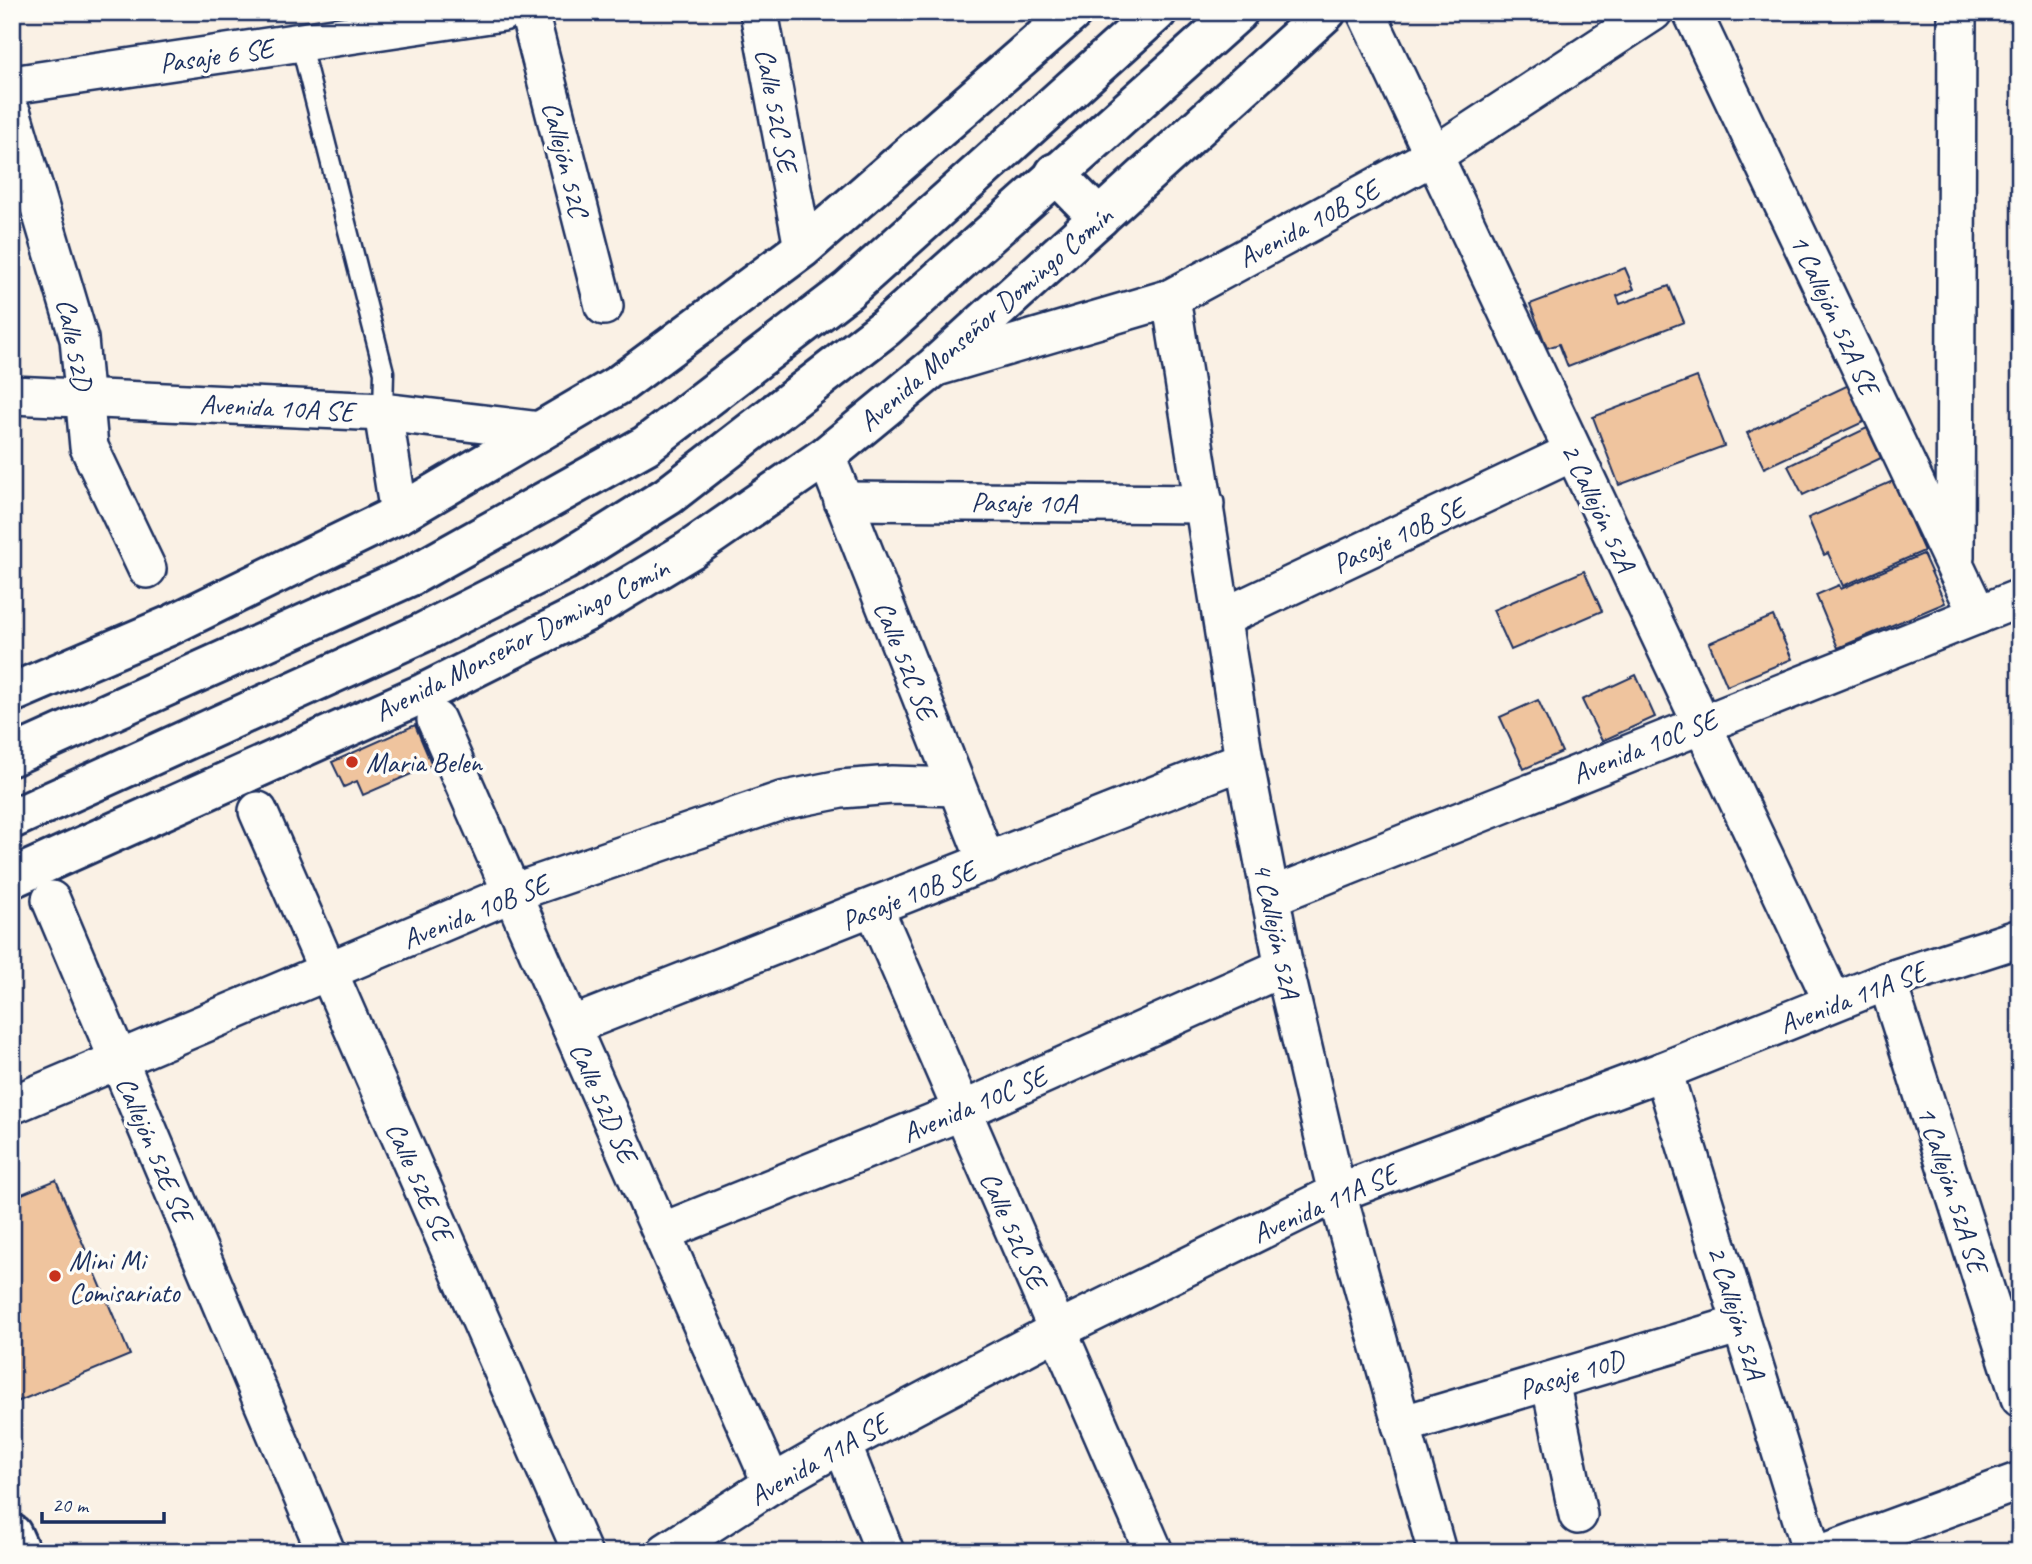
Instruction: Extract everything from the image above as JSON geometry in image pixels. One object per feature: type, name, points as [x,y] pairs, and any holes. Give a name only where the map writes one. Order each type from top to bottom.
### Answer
[{"type":"main road","points":[[12,693],[169,626],[399,514],[620,384],[803,248],[1073,12]]},
{"type":"main road","points":[[12,756],[411,576],[646,445],[848,290],[1157,12]]},
{"type":"main road","name":"Avenida Monseñor Domingo Comín","points":[[12,819],[422,632],[564,561],[668,496],[884,328],[1238,12]]},
{"type":"main road","name":"Avenida Monseñor Domingo Comín","points":[[12,878],[424,693],[590,610],[690,550],[826,456],[933,368],[1326,12]]},
{"type":"main road","points":[[968,105],[1007,147]]},
{"type":"main road","points":[[1055,173],[1099,218]]},
{"type":"main road","points":[[564,561],[590,610]]},
{"type":"main road","points":[[296,565],[315,619]]},
{"type":"main road","points":[[12,1534],[20,1552]]},
{"type":"street","name":"Pasaje 6 SE","points":[[12,85],[503,12]]},
{"type":"street","name":"Callejón 52C","points":[[528,12],[604,306]]},
{"type":"street","name":"Calle 52C SE","points":[[759,12],[803,248]]},
{"type":"street","name":"2 Callejón 52A","points":[[1366,12],[1833,1002]]},
{"type":"street","name":"Avenida 10B SE","points":[[933,368],[1171,298],[1433,156],[1653,12]]},
{"type":"street","name":"1 Callejón 52A SE","points":[[1692,12],[1978,615]]},
{"type":"street","points":[[1955,568],[1957,12]]},
{"type":"street","name":"Calle 52D","points":[[12,114],[79,339],[87,398],[87,430],[94,460],[147,569]]},
{"type":"street","name":"4 Callejón 52A","points":[[1171,298],[1224,617],[1244,760],[1284,968],[1337,1193],[1437,1552]]},
{"type":"street","name":"Avenida 10A SE","points":[[12,395],[383,412],[541,431]]},
{"type":"street","points":[[383,412],[399,514]]},
{"type":"street","name":"Pasaje 10B SE","points":[[1224,617],[1573,452]]},
{"type":"street","name":"Calle 52C SE","points":[[826,456],[987,863]]},
{"type":"street","name":"Pasaje 10A","points":[[843,501],[1205,504]]},
{"type":"street","name":"Avenida 10C SE","points":[[1270,897],[2020,598]]},
{"type":"street","name":"Calle 52D SE","points":[[436,720],[772,1484]]},
{"type":"street","name":"Pasaje 10B SE","points":[[570,1026],[1244,760]]},
{"type":"street","name":"Avenida 10B SE","points":[[12,1105],[117,1058],[512,893],[781,801],[841,789],[892,785],[957,787]]},
{"type":"street","name":"Calle 52E SE","points":[[258,811],[582,1552]]},
{"type":"street","name":"Callejón 52E SE","points":[[51,900],[326,1552]]},
{"type":"street","name":"Calle 52C SE","points":[[874,908],[1154,1552]]},
{"type":"street","name":"Avenida 11A SE","points":[[666,1552],[772,1484],[842,1444],[1058,1330],[1337,1193],[1663,1071],[1887,981],[2020,938]]},
{"type":"street","name":"Avenida 10C SE","points":[[662,1232],[962,1111],[1284,968]]},
{"type":"street","name":"1 Callejón 52A SE","points":[[1887,981],[2020,1398]]},
{"type":"street","name":"2 Callejón 52A","points":[[1663,1071],[1812,1552]]},
{"type":"street","name":"Pasaje 10D","points":[[1401,1425],[1741,1324]]},
{"type":"street","points":[[1550,1381],[1578,1515]]},
{"type":"street","points":[[842,1444],[886,1552]]},
{"type":"street","points":[[1827,1552],[2020,1481]]},
{"type":"lane","points":[[300,42],[384,372],[383,412]]},
{"type":"building","points":[[1625,268],[1634,289],[1617,296],[1620,304],[1669,286],[1684,322],[1568,367],[1559,344],[1547,348],[1530,304]]},
{"type":"building","points":[[1697,377],[1724,446],[1619,485],[1593,417]]},
{"type":"building","points":[[1855,382],[1872,418],[1764,468],[1747,433]]},
{"type":"building","points":[[1867,428],[1881,458],[1803,495],[1788,466]]},
{"type":"building","points":[[1893,481],[1924,551],[1843,586],[1828,553],[1824,555],[1808,518]]},
{"type":"building","points":[[1923,554],[1945,603],[1838,648],[1816,595],[1839,585],[1841,589]]},
{"type":"building","points":[[1584,571],[1602,611],[1511,650],[1493,610]]},
{"type":"building","points":[[1773,616],[1792,659],[1727,686],[1709,643]]},
{"type":"building","points":[[1636,675],[1655,717],[1602,741],[1582,700]]},
{"type":"building","points":[[1538,700],[1562,752],[1524,769],[1500,717]]},
{"type":"building","points":[[415,725],[432,765],[363,795],[357,781],[344,787],[332,762]]},
{"type":"building","name":"Mini Mi Comisariato","points":[[56,1180],[130,1355],[12,1404],[12,1198]]},
{"type":"place","name":"Maria Belen","points":[[352,762]]},
{"type":"place","name":"Mini Mi Comisariato","points":[[55,1276]]}]
